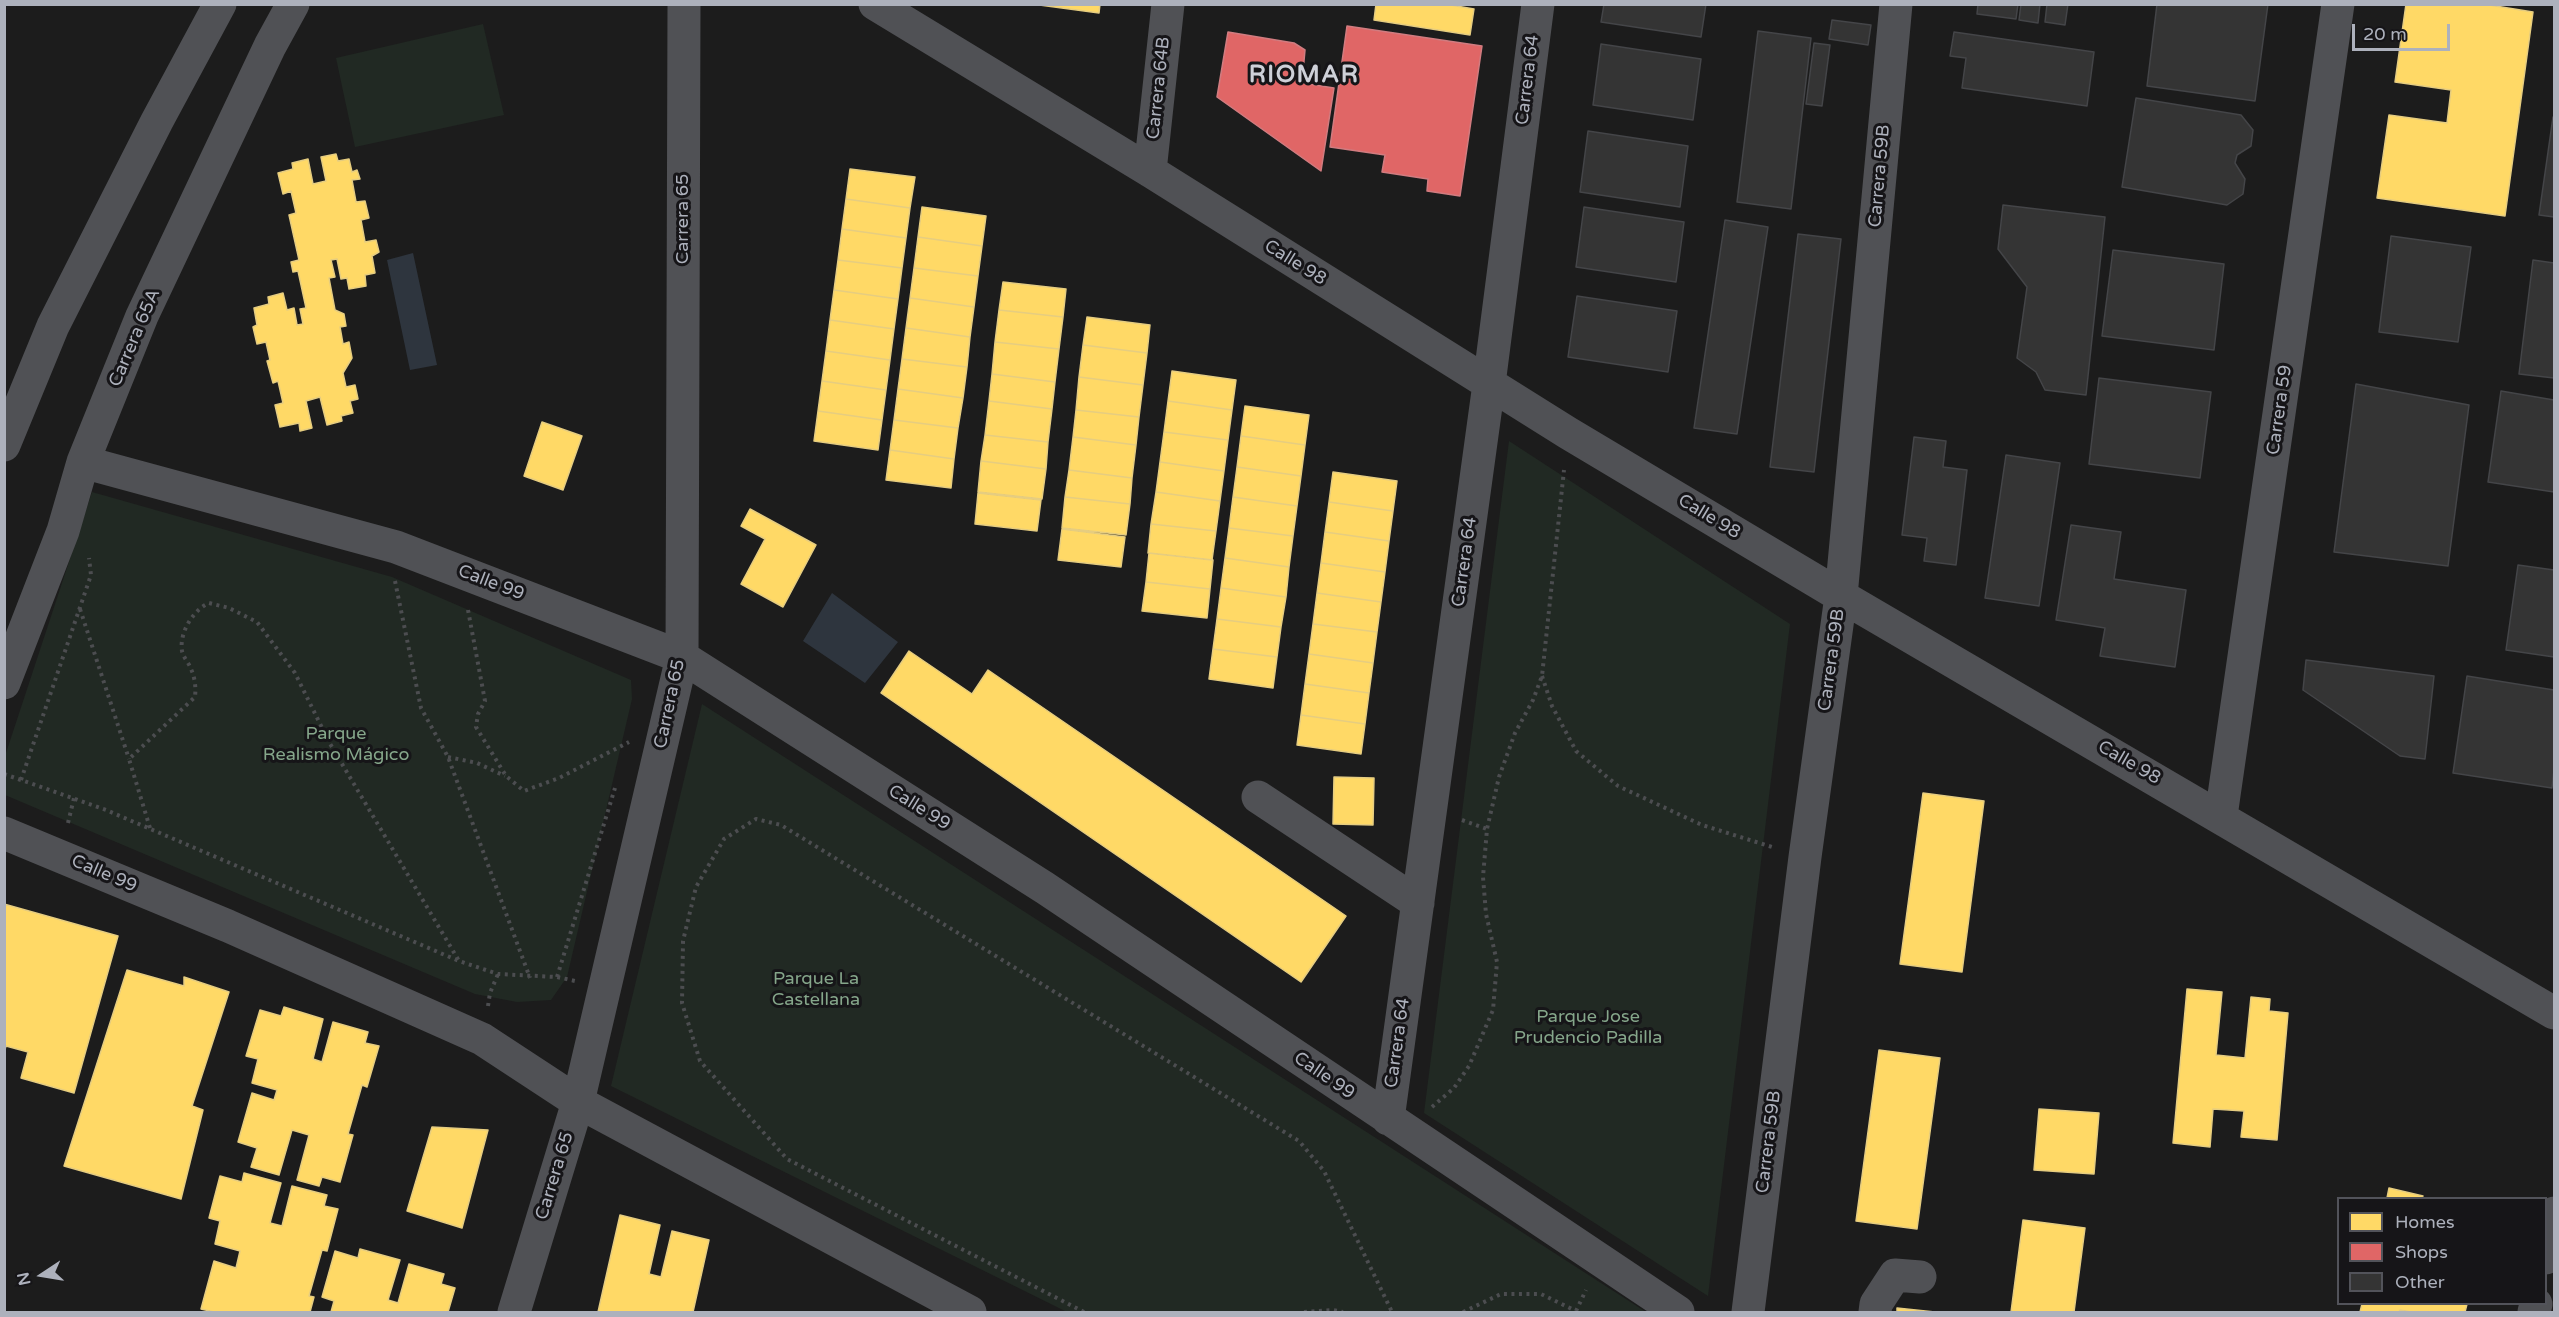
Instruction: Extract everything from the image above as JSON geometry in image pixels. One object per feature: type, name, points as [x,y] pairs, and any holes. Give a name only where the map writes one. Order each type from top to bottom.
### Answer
[{"type":"street","points":[[5,442],[53,326],[157,121],[220,4]]},
{"type":"street","name":"Carrera 65A","points":[[4,683],[63,531],[83,462],[142,316],[270,46],[293,4]]},
{"type":"street","name":"Carrera 65","points":[[514,1312],[578,1102],[682,657],[684,4]]},
{"type":"street","name":"Calle 98","points":[[875,4],[1150,171],[1568,433],[1841,596],[2221,816],[2554,1013]]},
{"type":"street","name":"Carrera 64B","points":[[1150,171],[1168,4]]},
{"type":"street","name":"Carrera 64","points":[[1397,1125],[1418,903],[1538,4]]},
{"type":"street","name":"Carrera 59B","points":[[1748,1312],[1805,857],[1841,596],[1896,4]]},
{"type":"street","name":"Carrera 59","points":[[2221,816],[2338,4]]},
{"type":"street","name":"Calle 99","points":[[83,462],[396,547],[682,657],[1045,888],[1678,1312]]},
{"type":"street","points":[[1258,797],[1418,903]]},
{"type":"street","name":"Calle 99","points":[[4,833],[228,926],[482,1039],[578,1102],[970,1312]]},
{"type":"street","points":[[2547,1252],[2554,1213]]},
{"type":"street","points":[[1875,1312],[1876,1304],[1895,1275],[1920,1277]]},
{"type":"path","points":[[1397,1125],[1454,1088],[1469,1066],[1493,1010],[1498,976],[1484,896],[1483,877],[1487,829],[1499,777],[1515,733],[1533,700],[1542,676],[1568,433]]},
{"type":"path","points":[[394,574],[421,708],[448,757],[530,978]]},
{"type":"path","points":[[129,759],[166,723],[189,706],[195,697],[196,686],[192,670],[182,651],[184,634],[193,616],[201,607],[208,603],[229,608],[257,622],[295,673],[329,742],[459,961]]},
{"type":"path","points":[[466,606],[485,701],[478,714],[476,727],[506,776]]},
{"type":"path","points":[[80,608],[150,828]]},
{"type":"path","points":[[1542,676],[1552,706],[1576,751],[1618,786],[1702,825],[1805,857]]},
{"type":"path","points":[[625,753],[633,731]]},
{"type":"path","points":[[448,757],[477,763],[506,776],[524,791],[559,778],[629,742]]},
{"type":"path","points":[[629,742],[658,758]]},
{"type":"path","points":[[4,774],[150,828],[459,961],[498,974],[530,978],[557,977],[605,987]]},
{"type":"path","points":[[557,977],[615,787]]},
{"type":"path","points":[[1084,1312],[787,1159],[700,1060],[682,1003],[683,941],[696,887],[724,838],[756,819],[782,825],[1299,1141],[1324,1171],[1392,1312]]},
{"type":"path","points":[[1463,1312],[1501,1294],[1540,1294],[1578,1312]]},
{"type":"path","points":[[1304,1312],[1343,1312]]},
{"type":"green space","points":[[483,24],[504,115],[355,147],[336,58]]},
{"type":"green space","name":"Parque Jose Prudencio Padilla","points":[[1509,441],[1790,624],[1708,1296],[1424,1113]]},
{"type":"green space","name":"Parque Realismo Mágico","points":[[92,492],[392,577],[631,680],[632,699],[567,977],[551,1000],[517,1002],[475,994],[5,795],[5,756]]},
{"type":"green space","name":"Parque La Castellana","points":[[702,704],[1646,1312],[1067,1312],[611,1086]]},
{"type":"shaded area","points":[[413,253],[437,365],[410,370],[387,260]]},
{"type":"shaded area","points":[[832,593],[898,642],[865,683],[803,641]]},
{"type":"building: Homes","points":[[1032,4],[1100,4],[1099,13]]},
{"type":"building: Homes","points":[[1376,4],[1445,4],[1474,9],[1470,35],[1374,20]]},
{"type":"building: Homes","points":[[2406,4],[2483,4],[2533,12],[2505,216],[2377,198],[2389,115],[2447,123],[2451,90],[2395,82]]},
{"type":"building: Homes","points":[[336,154],[338,161],[349,159],[352,172],[357,170],[360,179],[352,180],[356,202],[365,201],[369,218],[361,220],[365,242],[376,240],[379,252],[372,256],[375,273],[365,275],[366,286],[349,289],[347,278],[341,279],[337,259],[331,260],[335,277],[329,278],[335,310],[344,314],[346,326],[340,327],[343,344],[349,342],[352,358],[343,373],[346,387],[355,385],[358,399],[350,401],[353,413],[341,416],[342,421],[327,425],[320,397],[306,401],[312,428],[300,431],[299,423],[280,427],[275,405],[283,403],[278,381],[273,383],[267,361],[270,360],[266,342],[257,344],[253,327],[257,325],[254,308],[269,304],[268,297],[283,293],[287,310],[294,308],[297,325],[303,324],[300,309],[306,308],[298,271],[293,272],[291,262],[299,260],[289,215],[296,213],[291,191],[283,194],[278,173],[293,169],[292,163],[308,159],[313,184],[326,181],[321,157]]},
{"type":"building: Homes","points":[[850,169],[915,177],[910,208],[846,199]]},
{"type":"building: Homes","points":[[846,199],[910,208],[906,238],[842,229]]},
{"type":"building: Homes","points":[[922,207],[986,216],[982,246],[918,237]]},
{"type":"building: Homes","points":[[842,229],[906,238],[902,268],[838,260]]},
{"type":"building: Homes","points":[[918,237],[982,246],[978,276],[914,268]]},
{"type":"building: Homes","points":[[838,260],[902,268],[898,299],[834,290]]},
{"type":"building: Homes","points":[[914,268],[978,276],[974,307],[910,298]]},
{"type":"building: Homes","points":[[1003,282],[1066,289],[1063,317],[999,310]]},
{"type":"building: Homes","points":[[834,290],[898,299],[894,329],[830,320]]},
{"type":"building: Homes","points":[[910,298],[974,307],[970,337],[906,328]]},
{"type":"building: Homes","points":[[999,310],[1063,317],[1059,349],[995,342]]},
{"type":"building: Homes","points":[[1087,317],[1150,325],[1147,353],[1083,345]]},
{"type":"building: Homes","points":[[830,320],[894,329],[890,360],[826,351]]},
{"type":"building: Homes","points":[[906,328],[970,337],[967,367],[902,359]]},
{"type":"building: Homes","points":[[995,342],[1059,349],[1055,382],[992,374]]},
{"type":"building: Homes","points":[[1083,345],[1147,353],[1143,385],[1079,377]]},
{"type":"building: Homes","points":[[826,351],[890,360],[886,390],[822,381]]},
{"type":"building: Homes","points":[[902,359],[967,367],[963,398],[898,389]]},
{"type":"building: Homes","points":[[1172,371],[1236,380],[1232,410],[1168,401]]},
{"type":"building: Homes","points":[[992,374],[1055,382],[1052,409],[989,401]]},
{"type":"building: Homes","points":[[1079,377],[1143,385],[1139,417],[1076,410]]},
{"type":"building: Homes","points":[[822,381],[886,390],[882,420],[818,411]]},
{"type":"building: Homes","points":[[898,389],[963,398],[958,428],[894,420]]},
{"type":"building: Homes","points":[[989,401],[1052,409],[1048,442],[985,435]]},
{"type":"building: Homes","points":[[1168,401],[1232,410],[1228,440],[1164,432]]},
{"type":"building: Homes","points":[[1245,406],[1309,415],[1305,445],[1241,436]]},
{"type":"building: Homes","points":[[1076,410],[1139,417],[1136,445],[1073,437]]},
{"type":"building: Homes","points":[[818,411],[882,420],[878,450],[814,441]]},
{"type":"building: Homes","points":[[894,420],[958,428],[954,459],[890,450]]},
{"type":"building: Homes","points":[[542,422],[582,436],[563,490],[524,476]]},
{"type":"building: Homes","points":[[1164,432],[1228,440],[1224,471],[1160,462]]},
{"type":"building: Homes","points":[[985,435],[1048,442],[1046,469],[981,461]]},
{"type":"building: Homes","points":[[1241,436],[1305,445],[1301,476],[1237,467]]},
{"type":"building: Homes","points":[[1073,437],[1136,445],[1132,478],[1069,470]]},
{"type":"building: Homes","points":[[890,450],[954,459],[951,488],[886,480]]},
{"type":"building: Homes","points":[[981,461],[1046,469],[1042,499],[978,492]]},
{"type":"building: Homes","points":[[1160,462],[1224,471],[1220,501],[1156,492]]},
{"type":"building: Homes","points":[[1237,467],[1301,476],[1297,506],[1233,497]]},
{"type":"building: Homes","points":[[1069,470],[1132,478],[1130,504],[1065,497]]},
{"type":"building: Homes","points":[[1333,472],[1397,481],[1393,511],[1329,502]]},
{"type":"building: Homes","points":[[1156,492],[1220,501],[1216,531],[1151,524]]},
{"type":"building: Homes","points":[[978,493],[1041,500],[1037,531],[975,524]]},
{"type":"building: Homes","points":[[1065,497],[1130,504],[1126,535],[1062,528]]},
{"type":"building: Homes","points":[[1233,497],[1297,506],[1293,536],[1229,528]]},
{"type":"building: Homes","points":[[1329,502],[1393,511],[1389,541],[1325,532]]},
{"type":"building: Homes","points":[[750,509],[816,545],[783,607],[741,584],[765,539],[741,526]]},
{"type":"building: Homes","points":[[1151,524],[1216,531],[1212,560],[1148,553]]},
{"type":"building: Homes","points":[[1229,528],[1293,536],[1289,567],[1225,558]]},
{"type":"building: Homes","points":[[1062,529],[1125,537],[1121,567],[1058,560]]},
{"type":"building: Homes","points":[[1325,532],[1389,541],[1385,572],[1321,563]]},
{"type":"building: Homes","points":[[1149,553],[1213,560],[1210,589],[1146,582]]},
{"type":"building: Homes","points":[[1225,558],[1289,567],[1286,597],[1221,588]]},
{"type":"building: Homes","points":[[1321,563],[1385,572],[1381,602],[1317,593]]},
{"type":"building: Homes","points":[[1146,582],[1210,589],[1207,618],[1142,611]]},
{"type":"building: Homes","points":[[1221,588],[1286,597],[1281,627],[1217,619]]},
{"type":"building: Homes","points":[[1317,593],[1381,602],[1377,632],[1313,624]]},
{"type":"building: Homes","points":[[1217,619],[1281,627],[1277,657],[1213,649]]},
{"type":"building: Homes","points":[[1313,624],[1377,632],[1373,663],[1309,654]]},
{"type":"building: Homes","points":[[1213,649],[1277,657],[1273,688],[1209,679]]},
{"type":"building: Homes","points":[[909,651],[972,694],[988,670],[1346,916],[1301,982],[881,693]]},
{"type":"building: Homes","points":[[1309,654],[1373,663],[1369,693],[1305,684]]},
{"type":"building: Homes","points":[[1305,684],[1369,693],[1365,724],[1301,715]]},
{"type":"building: Homes","points":[[1301,715],[1365,724],[1361,754],[1297,745]]},
{"type":"building: Homes","points":[[1334,777],[1374,778],[1373,825],[1333,824]]},
{"type":"building: Homes","points":[[1923,793],[1984,801],[1962,972],[1900,964]]},
{"type":"building: Homes","points":[[4,904],[118,936],[74,1093],[21,1078],[28,1052],[6,1046],[4,1053]]},
{"type":"building: Homes","points":[[127,970],[184,986],[184,977],[229,992],[192,1106],[203,1110],[181,1199],[64,1166]]},
{"type":"building: Homes","points":[[2187,989],[2222,992],[2216,1055],[2245,1058],[2251,997],[2270,999],[2269,1011],[2288,1013],[2277,1140],[2241,1137],[2244,1111],[2213,1109],[2210,1147],[2173,1143]]},
{"type":"building: Homes","points":[[284,1007],[323,1019],[313,1059],[322,1062],[333,1022],[368,1032],[365,1043],[379,1046],[367,1087],[362,1085],[348,1134],[353,1135],[340,1182],[322,1177],[319,1186],[297,1180],[309,1135],[292,1130],[279,1175],[251,1167],[257,1148],[238,1142],[252,1093],[274,1100],[277,1090],[252,1083],[258,1059],[246,1056],[260,1010],[281,1016]]},
{"type":"building: Homes","points":[[1879,1050],[1940,1058],[1917,1229],[1856,1221]]},
{"type":"building: Homes","points":[[2039,1109],[2099,1113],[2094,1174],[2034,1170]]},
{"type":"building: Homes","points":[[432,1127],[488,1130],[462,1228],[407,1211]]},
{"type":"building: Homes","points":[[244,1173],[281,1183],[270,1223],[282,1226],[292,1186],[327,1195],[324,1206],[338,1209],[327,1251],[322,1250],[309,1296],[314,1297],[310,1312],[214,1312],[201,1309],[214,1261],[236,1268],[240,1251],[215,1244],[220,1221],[209,1218],[220,1176],[242,1182]]},
{"type":"building: Homes","points":[[2389,1188],[2423,1196],[2422,1197],[2387,1197]]},
{"type":"building: Homes","points":[[620,1215],[660,1225],[649,1274],[661,1277],[672,1231],[709,1240],[693,1312],[598,1312]]},
{"type":"building: Homes","points":[[2023,1220],[2085,1228],[2074,1312],[2011,1312]]},
{"type":"building: Homes","points":[[360,1249],[400,1260],[388,1300],[398,1303],[409,1264],[444,1274],[441,1284],[455,1288],[448,1312],[331,1312],[334,1301],[322,1297],[335,1251],[358,1258]]},
{"type":"building: Homes","points":[[2362,1305],[2467,1305],[2465,1312],[2400,1310],[2399,1312],[2360,1312]]},
{"type":"building: Homes","points":[[1897,1308],[1935,1312],[1897,1312]]},
{"type":"building: Shops","points":[[1347,26],[1482,46],[1460,196],[1427,191],[1428,179],[1382,172],[1385,155],[1330,147]]},
{"type":"building: Shops","points":[[1228,32],[1294,43],[1305,50],[1302,83],[1334,88],[1321,171],[1217,97]]},
{"type":"building: Other","points":[[1604,4],[1706,4],[1701,37],[1601,22]]},
{"type":"building: Other","points":[[1978,4],[2018,4],[2016,19],[1977,14]]},
{"type":"building: Other","points":[[2021,4],[2040,4],[2038,23],[2019,20]]},
{"type":"building: Other","points":[[2047,4],[2068,4],[2065,25],[2045,22]]},
{"type":"building: Other","points":[[2157,4],[2268,4],[2255,101],[2147,86]]},
{"type":"building: Other","points":[[1832,20],[1871,25],[1868,45],[1829,39]]},
{"type":"building: Other","points":[[1758,31],[1811,38],[1791,209],[1737,202]]},
{"type":"building: Other","points":[[1954,32],[2094,52],[2087,106],[1962,88],[1966,58],[1950,56]]},
{"type":"building: Other","points":[[1814,43],[1830,45],[1822,106],[1806,104]]},
{"type":"building: Other","points":[[1601,44],[1701,59],[1693,120],[1593,105]]},
{"type":"building: Other","points":[[2136,98],[2241,115],[2253,130],[2251,146],[2237,155],[2235,163],[2245,179],[2243,194],[2227,205],[2122,187]]},
{"type":"building: Other","points":[[2554,117],[2554,217],[2539,215]]},
{"type":"building: Other","points":[[1588,131],[1688,146],[1680,207],[1580,192]]},
{"type":"building: Other","points":[[2003,205],[2105,217],[2086,395],[2045,390],[2036,372],[2017,358],[2027,287],[1998,249]]},
{"type":"building: Other","points":[[1584,207],[1684,222],[1676,282],[1576,267]]},
{"type":"building: Other","points":[[1725,220],[1768,227],[1737,434],[1694,428]]},
{"type":"building: Other","points":[[1798,234],[1841,239],[1814,472],[1770,467]]},
{"type":"building: Other","points":[[2391,236],[2471,247],[2458,342],[2379,332]]},
{"type":"building: Other","points":[[2113,250],[2224,264],[2214,350],[2102,336]]},
{"type":"building: Other","points":[[2533,260],[2554,263],[2554,378],[2519,374]]},
{"type":"building: Other","points":[[1577,296],[1677,311],[1668,372],[1568,357]]},
{"type":"building: Other","points":[[2099,378],[2211,392],[2200,478],[2089,464]]},
{"type":"building: Other","points":[[2356,384],[2469,405],[2448,566],[2334,552]]},
{"type":"building: Other","points":[[2501,391],[2554,400],[2554,492],[2488,482]]},
{"type":"building: Other","points":[[1914,437],[1946,441],[1943,467],[1967,470],[1956,565],[1924,561],[1927,538],[1902,535]]},
{"type":"building: Other","points":[[2006,455],[2060,463],[2039,606],[1985,598]]},
{"type":"building: Other","points":[[2071,525],[2121,532],[2114,579],[2186,590],[2175,667],[2100,656],[2105,628],[2056,620]]},
{"type":"building: Other","points":[[2518,565],[2554,570],[2554,657],[2506,650]]},
{"type":"building: Other","points":[[2306,660],[2434,676],[2425,759],[2400,756],[2303,690]]},
{"type":"building: Other","points":[[2467,676],[2554,690],[2552,788],[2453,773]]},
{"type":"district","name":"RIOMAR","points":[[1304,76]]}]
